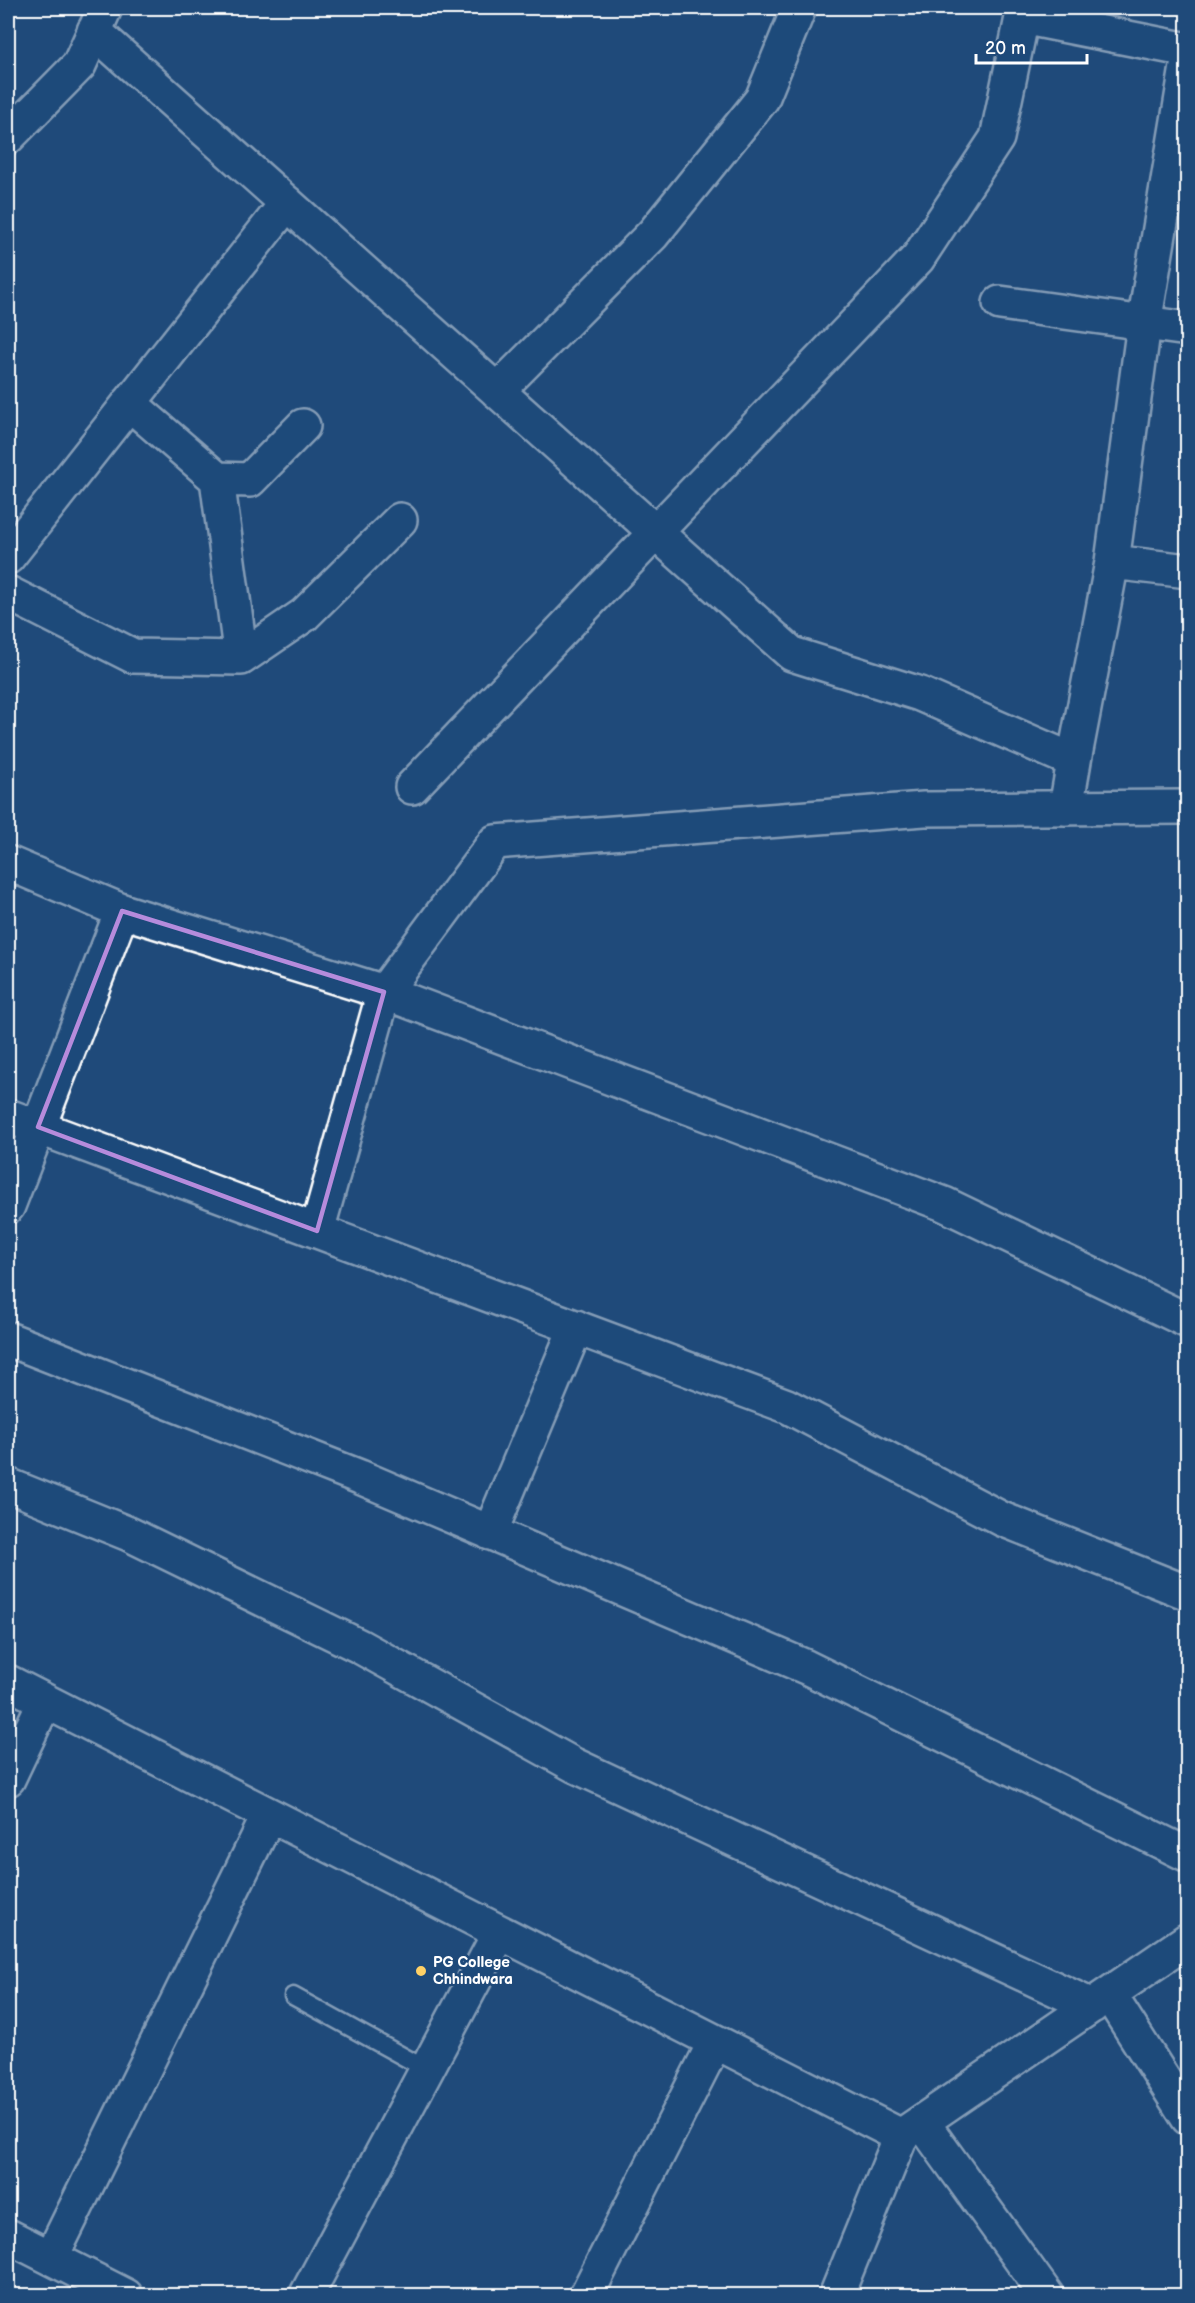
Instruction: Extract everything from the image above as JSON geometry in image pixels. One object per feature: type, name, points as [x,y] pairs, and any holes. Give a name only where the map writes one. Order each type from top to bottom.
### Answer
[{"type":"street","points":[[497,391],[653,234],[762,99],[799,8]]},
{"type":"street","points":[[412,787],[654,531],[918,258],[997,138],[1023,12],[1188,50]]},
{"type":"street","points":[[8,137],[79,65],[100,19],[287,203],[792,654],[920,694],[1074,760]]},
{"type":"street","points":[[1066,808],[1112,561],[1144,324],[1188,61]]},
{"type":"street","points":[[8,557],[287,203]]},
{"type":"street","points":[[1000,303],[1188,329]]},
{"type":"street","points":[[129,403],[217,479],[250,480],[303,426]]},
{"type":"street","points":[[217,479],[241,658]]},
{"type":"street","points":[[8,593],[133,656],[241,658],[304,615],[400,520]]},
{"type":"street","points":[[1112,561],[1188,571]]},
{"type":"street","points":[[317,1231],[384,992],[495,842],[924,809],[1188,807]]},
{"type":"street","points":[[8,863],[122,911],[384,992],[944,1204],[1188,1321]]},
{"type":"street","points":[[8,1206],[122,911]]},
{"type":"street","points":[[8,1116],[787,1406],[1002,1519],[1188,1593]]},
{"type":"street","points":[[490,1533],[576,1327]]},
{"type":"street","points":[[8,1339],[360,1477],[806,1667],[1188,1855]]},
{"type":"street","points":[[8,1485],[129,1534],[359,1646],[574,1765],[1101,2000],[1188,2118]]},
{"type":"street","points":[[8,1682],[715,2042],[911,2129],[1047,2295]]},
{"type":"street","points":[[8,1779],[45,1701]]},
{"type":"street","points":[[51,2258],[269,1815]]},
{"type":"street","points":[[306,2295],[500,1932]]},
{"type":"street","points":[[836,2295],[911,2129],[1188,1940]]},
{"type":"street","points":[[586,2295],[715,2042]]},
{"type":"street","points":[[8,2236],[126,2295]]},
{"type":"lane","points":[[293,1996],[426,2070]]},
{"type":"highlighted area","points":[[122,911],[384,992],[317,1231],[38,1127]]},
{"type":"place","name":"PG College Chhindwara","points":[[421,1971]]}]
